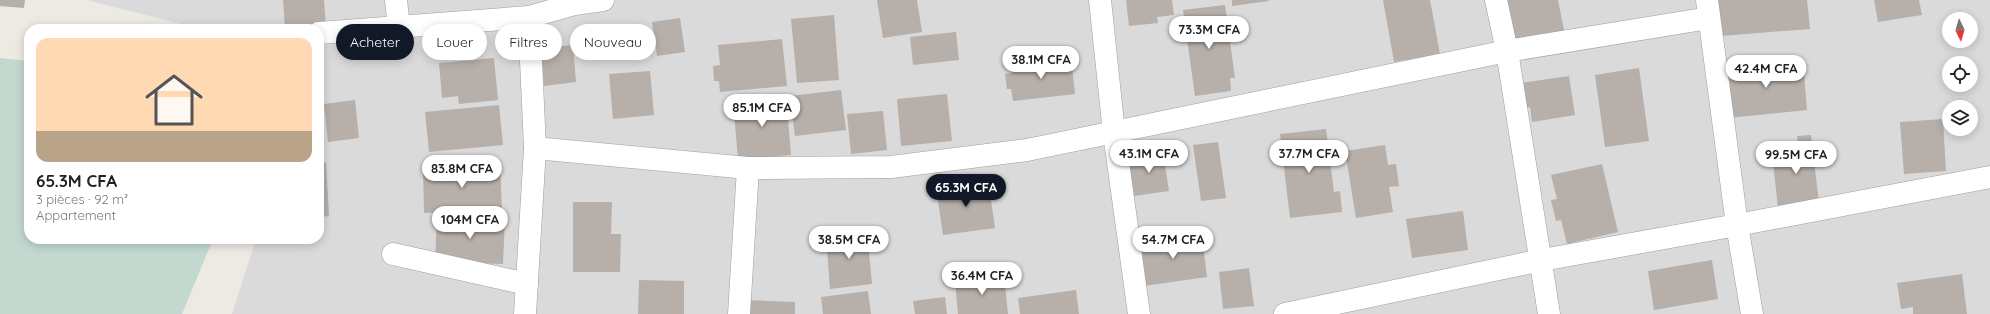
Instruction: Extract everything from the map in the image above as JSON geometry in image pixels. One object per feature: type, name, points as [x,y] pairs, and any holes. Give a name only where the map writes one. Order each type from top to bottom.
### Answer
[{"type":"street","points":[[396,0],[399,24]]},
{"type":"street","points":[[414,27],[529,17],[575,4],[603,0]]},
{"type":"street","points":[[1100,0],[1114,133],[1139,314]]},
{"type":"street","points":[[1496,0],[1507,52],[1542,260],[1549,314]]},
{"type":"street","points":[[535,148],[748,168],[891,167],[1027,150],[1507,52],[1708,9],[1737,226],[1752,314]]},
{"type":"street","points":[[525,314],[535,148],[529,17]]},
{"type":"street","points":[[324,33],[336,32]]},
{"type":"street","points":[[739,314],[748,168]]},
{"type":"street","points":[[1285,314],[1542,260],[1737,226],[1990,176]]},
{"type":"street","points":[[393,254],[527,284]]},
{"type":"shaded area","points":[[87,0],[1990,0],[1990,314],[232,314],[254,244],[324,244],[324,24],[181,24]]},
{"type":"green space","points":[[0,58],[24,60],[24,244],[211,244],[182,314],[0,314]]},
{"type":"building","points":[[0,0],[25,0],[24,8],[0,6]]},
{"type":"building","points":[[283,0],[324,0],[326,26],[324,26],[324,24],[285,24]]},
{"type":"building","points":[[877,0],[917,0],[922,32],[883,38]]},
{"type":"building","points":[[1126,0],[1172,0],[1174,15],[1157,17],[1158,23],[1129,26]]},
{"type":"building","points":[[1232,0],[1269,0],[1269,1],[1232,6]]},
{"type":"building","points":[[1383,0],[1430,0],[1440,54],[1394,62]]},
{"type":"building","points":[[1507,0],[1558,0],[1565,35],[1515,44]]},
{"type":"building","points":[[1717,0],[1807,0],[1810,29],[1721,36]]},
{"type":"building","points":[[1874,0],[1919,0],[1922,15],[1878,22]]},
{"type":"building","points":[[1225,5],[1235,78],[1230,78],[1231,91],[1195,96],[1183,10]]},
{"type":"building","points":[[834,15],[839,80],[797,83],[791,19]]},
{"type":"building","points":[[680,18],[685,52],[657,56],[656,24],[652,24],[652,22]]},
{"type":"building","points":[[956,32],[959,60],[913,65],[910,37]]},
{"type":"building","points":[[782,39],[787,86],[720,92],[719,81],[714,81],[713,66],[720,65],[718,45]]},
{"type":"building","points":[[570,45],[570,60],[574,60],[576,82],[544,86],[541,60],[562,60],[562,46]]},
{"type":"building","points":[[494,58],[498,100],[459,104],[458,96],[442,98],[439,63],[487,60],[487,59]]},
{"type":"building","points":[[1071,58],[1075,94],[1013,101],[1011,89],[1007,89],[1005,74],[1012,73],[1012,65]]},
{"type":"building","points":[[1803,61],[1807,110],[1729,118],[1724,69]]},
{"type":"building","points":[[1639,68],[1649,141],[1605,147],[1595,75]]},
{"type":"building","points":[[650,71],[654,115],[613,119],[609,74]]},
{"type":"building","points":[[1569,76],[1575,115],[1532,122],[1530,107],[1524,108],[1521,83]]},
{"type":"building","points":[[841,90],[846,130],[795,136],[790,96]]},
{"type":"building","points":[[947,94],[952,141],[901,146],[897,99]]},
{"type":"building","points":[[786,96],[791,155],[738,160],[733,101]]},
{"type":"building","points":[[355,100],[359,138],[328,142],[324,104]]},
{"type":"building","points":[[499,105],[503,145],[429,152],[425,112]]},
{"type":"building","points":[[883,111],[887,150],[851,154],[847,114]]},
{"type":"building","points":[[1942,119],[1942,136],[1944,136],[1946,171],[1904,174],[1900,122]]},
{"type":"building","points":[[1326,129],[1334,192],[1340,191],[1342,212],[1290,218],[1280,134]]},
{"type":"building","points":[[1811,135],[1819,203],[1778,208],[1772,153],[1799,150],[1797,136]]},
{"type":"building","points":[[1218,142],[1226,198],[1201,201],[1193,145]]},
{"type":"building","points":[[1385,145],[1388,165],[1396,164],[1399,186],[1389,187],[1393,212],[1356,218],[1345,151]]},
{"type":"building","points":[[1163,152],[1169,191],[1134,196],[1129,158]]},
{"type":"building","points":[[324,162],[326,162],[329,216],[324,216]]},
{"type":"building","points":[[1602,164],[1618,232],[1567,244],[1561,220],[1556,221],[1551,200],[1557,199],[1551,175]]},
{"type":"building","points":[[500,165],[502,210],[424,213],[423,168]]},
{"type":"building","points":[[988,180],[995,228],[943,235],[936,187]]},
{"type":"building","points":[[573,202],[612,202],[611,234],[621,234],[620,272],[573,272]]},
{"type":"building","points":[[1463,211],[1468,250],[1412,258],[1406,219]]},
{"type":"building","points":[[437,216],[505,218],[503,264],[435,262]]},
{"type":"building","points":[[1180,231],[1181,240],[1202,237],[1207,277],[1144,286],[1139,245],[1157,243],[1157,234]]},
{"type":"building","points":[[867,232],[872,284],[830,289],[826,236]]},
{"type":"building","points":[[1712,260],[1718,299],[1654,310],[1648,271]]},
{"type":"building","points":[[1249,268],[1254,306],[1223,309],[1219,272]]},
{"type":"building","points":[[1962,274],[1967,314],[1913,314],[1913,307],[1901,309],[1897,283]]},
{"type":"building","points":[[1004,275],[1008,314],[958,314],[955,280]]},
{"type":"building","points":[[639,280],[684,281],[684,314],[638,314]]},
{"type":"building","points":[[1076,290],[1079,314],[1020,314],[1018,298]]},
{"type":"building","points":[[868,291],[871,314],[823,314],[821,297]]},
{"type":"building","points":[[945,297],[947,314],[915,314],[913,301]]},
{"type":"building","points":[[746,300],[795,302],[795,314],[745,314]]}]
